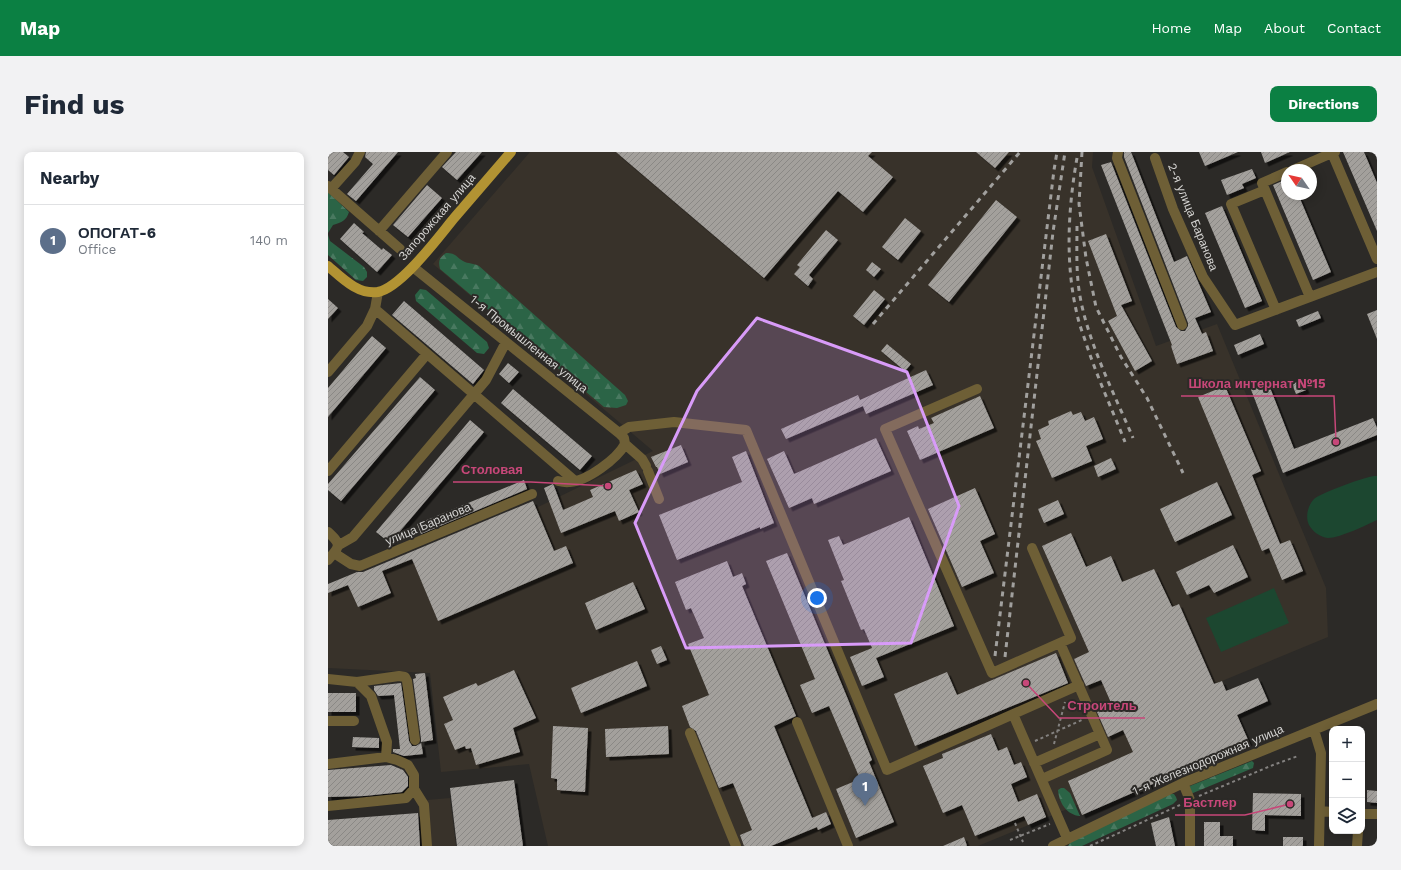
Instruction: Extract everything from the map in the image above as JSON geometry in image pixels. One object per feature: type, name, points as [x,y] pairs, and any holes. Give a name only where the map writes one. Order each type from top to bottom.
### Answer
[{"type":"main road","name":"Запорожская улица","points":[[378,292],[392,286],[413,267],[510,152]]},
{"type":"main road","points":[[328,266],[351,285],[362,291],[378,292]]},
{"type":"street","points":[[360,152],[354,162],[330,188],[400,249]]},
{"type":"street","points":[[379,231],[447,152]]},
{"type":"street","points":[[1118,152],[1117,158],[1182,325]]},
{"type":"street","points":[[1307,164],[1334,153],[1377,259]]},
{"type":"street","name":"2-я улица Баранова","points":[[1156,158],[1173,209],[1203,277],[1235,325],[1276,310]]},
{"type":"street","points":[[1281,175],[1262,183],[1310,297]]},
{"type":"street","points":[[1265,190],[1231,204],[1276,310],[1377,272]]},
{"type":"street","name":"1-я Промышленная улица","points":[[413,267],[619,433],[624,438],[625,444],[642,459],[659,499]]},
{"type":"street","points":[[328,372],[367,326],[374,309],[378,292]]},
{"type":"street","points":[[374,309],[575,481]]},
{"type":"street","points":[[334,552],[353,537],[486,380],[506,342]]},
{"type":"street","points":[[328,470],[427,354]]},
{"type":"street","points":[[977,389],[885,429],[992,672],[1071,638],[1032,548]]},
{"type":"street","points":[[619,433],[629,427],[674,422],[746,430],[887,770],[1079,685]]},
{"type":"street","points":[[558,481],[575,481],[587,476],[615,458],[622,451],[625,444]]},
{"type":"street","name":"улица Баранова","points":[[328,532],[338,541],[334,552],[351,564],[360,566],[532,494]]},
{"type":"street","points":[[1042,779],[1107,750],[1060,642]]},
{"type":"street","points":[[328,679],[357,682],[399,676],[405,677],[407,681],[415,740]]},
{"type":"street","points":[[357,682],[371,696],[387,742],[386,757]]},
{"type":"street","name":"1-я Железнодорожная улица","points":[[1059,843],[1183,783],[1377,704]]},
{"type":"street","points":[[1013,714],[1059,820],[1059,843]]},
{"type":"street","points":[[328,721],[354,721]]},
{"type":"street","points":[[797,722],[848,846]]},
{"type":"street","points":[[1314,730],[1321,753],[1319,846]]},
{"type":"street","points":[[690,733],[736,846]]},
{"type":"street","points":[[1034,762],[1100,734]]},
{"type":"street","points":[[328,764],[386,757],[408,765],[414,775],[414,789],[424,805],[427,846]]},
{"type":"street","points":[[1183,783],[1190,800],[1190,846]]},
{"type":"street","points":[[328,806],[406,798],[414,789]]},
{"type":"street","points":[[1320,812],[1329,812]]},
{"type":"street","points":[[1365,814],[1377,814]]},
{"type":"street","points":[[1357,846],[1358,834]]},
{"type":"path","points":[[1052,755],[1068,690]]},
{"type":"path","points":[[1026,744],[1092,716]]},
{"type":"path","points":[[1010,840],[1059,820]]},
{"type":"path","points":[[1015,823],[1023,842]]},
{"type":"highlighted area","points":[[757,318],[907,372],[959,506],[911,643],[686,648],[635,523],[697,391]]},
{"type":"shaded area","points":[[530,152],[1093,152],[1092,167],[1156,346],[1217,324],[1326,588],[1328,637],[1222,681],[1249,742],[1082,815],[1077,805],[978,846],[548,846],[529,764],[441,772],[430,673],[328,668],[328,593],[536,508],[653,451],[433,264]]},
{"type":"shaded area","points":[[450,798],[456,846],[412,846],[430,844],[427,800]]},
{"type":"green space","points":[[328,192],[349,212],[345,219],[333,225],[328,233]]},
{"type":"green space","points":[[328,235],[330,241],[364,267],[367,272],[367,277],[363,281],[356,280],[328,255]]},
{"type":"green space","points":[[446,253],[454,254],[465,262],[479,266],[625,395],[628,401],[626,405],[617,408],[604,407],[440,269],[440,260]]},
{"type":"green space","points":[[420,289],[426,290],[487,342],[489,348],[484,354],[477,353],[416,301],[415,295]]},
{"type":"green space","points":[[1377,476],[1377,520],[1353,531],[1328,538],[1322,537],[1313,530],[1309,525],[1307,515],[1310,504],[1314,499],[1325,493],[1361,479]]},
{"type":"green space","points":[[1274,588],[1289,623],[1221,652],[1206,618]]},
{"type":"green space","points":[[1252,761],[1254,763],[1253,768],[1193,793],[1189,792],[1188,789],[1190,786]]},
{"type":"green space","points":[[1064,788],[1070,793],[1080,816],[1071,813],[1064,808],[1058,790]]},
{"type":"green space","points":[[1170,794],[1174,794],[1177,800],[1173,804],[1082,846],[1068,846],[1071,841]]},
{"type":"building","points":[[328,152],[343,152],[349,157],[334,175],[328,170]]},
{"type":"building","points":[[366,152],[398,152],[356,201],[347,194],[373,164],[365,157]]},
{"type":"building","points":[[456,152],[482,152],[457,180],[442,167]]},
{"type":"building","points":[[616,152],[872,152],[868,156],[893,177],[863,212],[838,191],[764,278]]},
{"type":"building","points":[[976,152],[1009,152],[995,168]]},
{"type":"building","points":[[1124,152],[1131,152],[1174,262],[1187,256],[1211,312],[1195,318],[1202,334],[1206,332],[1213,351],[1177,364],[1171,346],[1172,345],[1101,165],[1111,162],[1176,327],[1181,331],[1185,331],[1188,323],[1124,157]]},
{"type":"building","points":[[1199,152],[1238,152],[1205,166]]},
{"type":"building","points":[[1261,152],[1290,152],[1265,163]]},
{"type":"building","points":[[1343,152],[1364,152],[1377,183],[1377,231]]},
{"type":"building","points":[[1252,169],[1256,178],[1242,184],[1244,188],[1227,195],[1221,180]]},
{"type":"building","points":[[1281,182],[1281,200],[1301,200],[1331,272],[1313,280],[1273,185]]},
{"type":"building","points":[[427,185],[442,198],[408,237],[393,225]]},
{"type":"building","points":[[996,200],[1017,217],[949,302],[928,285]]},
{"type":"building","points":[[1222,206],[1262,301],[1245,308],[1205,213]]},
{"type":"building","points":[[905,218],[921,231],[898,260],[882,247]]},
{"type":"building","points":[[354,223],[364,232],[362,233],[382,250],[383,248],[392,255],[377,272],[340,239]]},
{"type":"building","points":[[826,230],[838,240],[809,275],[813,279],[808,286],[794,274],[800,267],[797,265]]},
{"type":"building","points":[[1106,234],[1132,301],[1121,305],[1152,361],[1135,371],[1108,321],[1117,316],[1088,241]]},
{"type":"building","points":[[872,262],[881,269],[874,277],[866,270]]},
{"type":"building","points":[[874,290],[885,299],[864,325],[853,316]]},
{"type":"building","points":[[328,299],[338,308],[328,319]]},
{"type":"building","points":[[404,301],[484,370],[473,384],[392,315]]},
{"type":"building","points":[[1377,310],[1377,339],[1367,314]]},
{"type":"building","points":[[1318,311],[1321,318],[1299,327],[1296,320]]},
{"type":"building","points":[[1260,334],[1264,344],[1238,355],[1234,345]]},
{"type":"building","points":[[372,336],[386,348],[328,417],[328,388]]},
{"type":"building","points":[[887,344],[911,364],[905,371],[881,351]]},
{"type":"building","points":[[508,363],[519,372],[509,383],[499,374]]},
{"type":"building","points":[[926,370],[933,385],[866,414],[863,406],[786,439],[781,429],[858,395],[860,400]]},
{"type":"building","points":[[420,377],[435,390],[341,501],[328,490],[328,484]]},
{"type":"building","points":[[1267,380],[1294,449],[1373,418],[1377,428],[1377,435],[1283,473],[1250,387]]},
{"type":"building","points":[[1302,380],[1306,390],[1296,394],[1292,384]]},
{"type":"building","points":[[1225,386],[1261,471],[1252,475],[1280,544],[1290,540],[1303,571],[1282,580],[1269,548],[1262,551],[1198,397]]},
{"type":"building","points":[[513,389],[592,456],[580,470],[501,403]]},
{"type":"building","points":[[980,396],[994,428],[920,460],[907,431],[918,426],[919,429],[934,423],[931,418]]},
{"type":"building","points":[[1071,411],[1073,415],[1081,412],[1085,421],[1094,417],[1103,439],[1086,446],[1092,461],[1052,478],[1036,441],[1041,439],[1038,430],[1049,425],[1048,421]]},
{"type":"building","points":[[470,420],[484,432],[390,543],[376,532]]},
{"type":"building","points":[[876,438],[891,471],[814,504],[812,498],[789,508],[767,459],[784,451],[794,474]]},
{"type":"building","points":[[681,445],[688,462],[660,474],[651,457]]},
{"type":"building","points":[[746,451],[774,523],[760,529],[760,527],[677,560],[659,515],[742,482],[732,457]]},
{"type":"building","points":[[1111,458],[1116,469],[1098,477],[1094,466]]},
{"type":"building","points":[[636,470],[643,484],[629,490],[639,512],[619,521],[615,511],[561,533],[544,488],[553,484],[563,510],[593,497],[590,490]]},
{"type":"building","points":[[524,480],[527,489],[421,534],[417,524]]},
{"type":"building","points":[[1217,482],[1232,515],[1175,542],[1160,509]]},
{"type":"building","points":[[975,488],[995,534],[980,541],[994,573],[962,587],[928,509]]},
{"type":"building","points":[[1058,500],[1064,514],[1044,523],[1038,509]]},
{"type":"building","points":[[533,501],[554,551],[566,546],[573,563],[438,621],[412,559],[382,571],[391,593],[358,607],[348,585],[328,593],[328,584],[357,572],[363,572]]},
{"type":"building","points":[[909,517],[954,626],[876,658],[884,677],[862,686],[850,657],[872,648],[864,629],[861,630],[841,581],[844,580],[828,540],[839,536],[843,545]]},
{"type":"building","points":[[1071,533],[1086,567],[1111,556],[1122,582],[1154,569],[1172,607],[1179,604],[1214,684],[1222,681],[1226,691],[1258,678],[1268,701],[1237,715],[1249,742],[1082,815],[1068,781],[1133,752],[1123,730],[1108,737],[1097,712],[1112,705],[1101,680],[1086,686],[1074,659],[1089,652],[1042,546]]},
{"type":"building","points":[[1233,545],[1248,577],[1214,593],[1209,585],[1187,595],[1176,572]]},
{"type":"building","points":[[787,553],[847,697],[872,760],[869,762],[894,822],[856,838],[836,789],[860,779],[829,706],[812,713],[800,685],[815,679],[766,561]]},
{"type":"building","points":[[727,561],[733,577],[742,573],[746,584],[742,586],[796,716],[774,726],[812,818],[826,812],[831,824],[818,830],[817,827],[771,846],[744,846],[740,835],[752,830],[733,783],[719,788],[696,731],[690,727],[682,706],[709,695],[688,644],[704,638],[691,608],[686,610],[675,582]]},
{"type":"building","points":[[633,582],[645,609],[596,630],[585,603]]},
{"type":"building","points":[[661,646],[667,660],[657,664],[651,650]]},
{"type":"building","points":[[1056,653],[1068,683],[915,746],[894,694],[947,672],[957,695]]},
{"type":"building","points":[[637,661],[647,686],[581,713],[571,688]]},
{"type":"building","points":[[514,670],[536,718],[513,728],[520,752],[476,765],[471,748],[466,749],[465,746],[455,750],[444,724],[453,720],[443,697],[476,683],[478,686]]},
{"type":"building","points":[[425,673],[433,740],[421,742],[413,679],[416,678],[415,674]]},
{"type":"building","points":[[401,683],[409,741],[412,746],[416,746],[421,742],[423,754],[404,756],[393,752],[393,749],[400,749],[394,695],[378,696],[374,690],[374,686]]},
{"type":"building","points":[[328,693],[356,693],[356,712],[328,712]]},
{"type":"building","points":[[553,726],[588,728],[585,792],[557,790],[557,779],[551,778]]},
{"type":"building","points":[[668,726],[669,754],[606,757],[605,729]]},
{"type":"building","points":[[991,734],[998,751],[1007,747],[1014,765],[1021,762],[1027,777],[1011,784],[1018,802],[1037,794],[1046,817],[1028,825],[1024,816],[975,836],[962,805],[943,813],[923,766],[943,758],[942,754]]},
{"type":"building","points":[[353,737],[379,738],[379,748],[352,747]]},
{"type":"building","points":[[391,765],[403,770],[408,777],[408,786],[402,792],[364,796],[328,797],[328,770]]},
{"type":"building","points":[[514,780],[523,846],[457,846],[450,788]]},
{"type":"building","points":[[1367,790],[1377,791],[1377,803],[1367,802]]},
{"type":"building","points":[[1253,793],[1301,794],[1301,816],[1265,815],[1265,831],[1252,830]]},
{"type":"building","points":[[418,813],[420,846],[328,846],[328,820]]},
{"type":"building","points":[[1169,817],[1175,846],[1156,846],[1151,823]]},
{"type":"building","points":[[1204,822],[1220,822],[1220,836],[1233,836],[1233,846],[1204,846]]},
{"type":"building","points":[[964,837],[967,846],[943,846]]},
{"type":"building","points":[[1283,837],[1303,837],[1303,846],[1283,846]]},
{"type":"railway","points":[[873,324],[1020,152]]},
{"type":"railway","points":[[995,656],[1057,152]]},
{"type":"railway","points":[[1005,657],[1053,232],[1065,152]]},
{"type":"railway","points":[[1082,152],[1079,204],[1086,258],[1096,307],[1121,357],[1147,398],[1183,473]]},
{"type":"railway","points":[[1077,158],[1069,236],[1069,256],[1073,295],[1079,321],[1090,356],[1125,442]]},
{"type":"railway","points":[[1077,226],[1077,274],[1083,309],[1094,346],[1133,438]]},
{"type":"place","name":"Школа интернат №15","points":[[1336,442]]},
{"type":"place","name":"Столовая","points":[[608,486]]},
{"type":"place","name":"Строитель","points":[[1026,683]]},
{"type":"place","name":"Бастлер","points":[[1290,804]]},
{"type":"place","name":"ОПОГАТ-6","points":[[865,806]]}]
